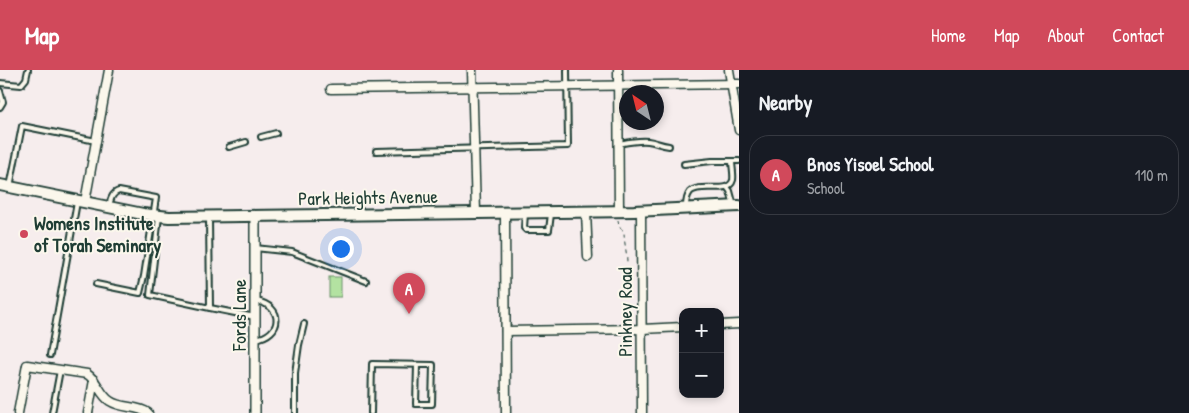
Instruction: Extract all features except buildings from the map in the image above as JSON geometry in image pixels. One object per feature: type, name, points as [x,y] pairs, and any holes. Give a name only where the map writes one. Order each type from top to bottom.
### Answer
[{"type":"main road","name":"Park Heights Avenue","points":[[5,186],[156,216],[586,212],[619,215],[641,211],[736,206]]},
{"type":"street","points":[[81,201],[96,141],[109,70]]},
{"type":"street","points":[[472,70],[476,213]]},
{"type":"street","points":[[618,70],[619,215]]},
{"type":"street","points":[[728,70],[735,84],[739,130]]},
{"type":"street","points":[[332,89],[735,84]]},
{"type":"street","name":"Pinkney Road","points":[[641,211],[642,413]]},
{"type":"street","points":[[586,212],[588,257]]},
{"type":"street","points":[[504,213],[506,413]]},
{"type":"street","name":"Fords Lane","points":[[255,216],[255,413]]},
{"type":"street","points":[[724,325],[739,324]]},
{"type":"street","points":[[506,331],[642,330],[679,327]]},
{"type":"street","points":[[18,413],[27,365],[84,373],[94,380],[102,395],[112,402],[148,413]]},
{"type":"street","points":[[88,413],[94,380]]},
{"type":"lane","points":[[0,83],[21,85],[26,79],[28,70]]},
{"type":"lane","points":[[376,151],[568,146],[567,70]]},
{"type":"lane","points":[[0,91],[3,102],[0,107]]},
{"type":"lane","points":[[5,186],[22,126],[96,141]]},
{"type":"lane","points":[[261,137],[276,133]]},
{"type":"lane","points":[[619,144],[640,140],[669,146]]},
{"type":"lane","points":[[229,147],[246,142]]},
{"type":"lane","points":[[685,209],[687,197],[696,188],[727,187],[732,184],[734,179],[732,161]]},
{"type":"lane","points":[[684,164],[739,161]]},
{"type":"lane","points":[[727,187],[736,206]]},
{"type":"lane","points":[[109,207],[112,196],[115,192],[119,191],[156,198],[150,295],[255,317]]},
{"type":"lane","points":[[50,355],[81,201]]},
{"type":"lane","points":[[525,213],[524,228],[526,230],[549,230],[551,213]]},
{"type":"lane","points":[[96,284],[140,293],[156,216]]},
{"type":"lane","points":[[209,216],[210,308]]},
{"type":"lane","points":[[255,248],[292,252],[366,281]]},
{"type":"lane","points":[[255,301],[268,304],[274,311],[276,325],[271,333],[264,338],[255,339]]},
{"type":"lane","points":[[295,413],[295,373],[304,324]]},
{"type":"lane","points":[[371,413],[372,364],[433,365],[432,404],[416,404],[417,365]]},
{"type":"lane","points":[[52,413],[60,370]]},
{"type":"path","points":[[619,215],[618,227],[624,231],[627,263]]},
{"type":"green space","points":[[329,277],[341,277],[341,297],[329,297]]},
{"type":"place","name":"Womens Institute of Torah Seminary","points":[[24,234]]},
{"type":"place","name":"Bnos Yisoel School","points":[[409,314]]}]
